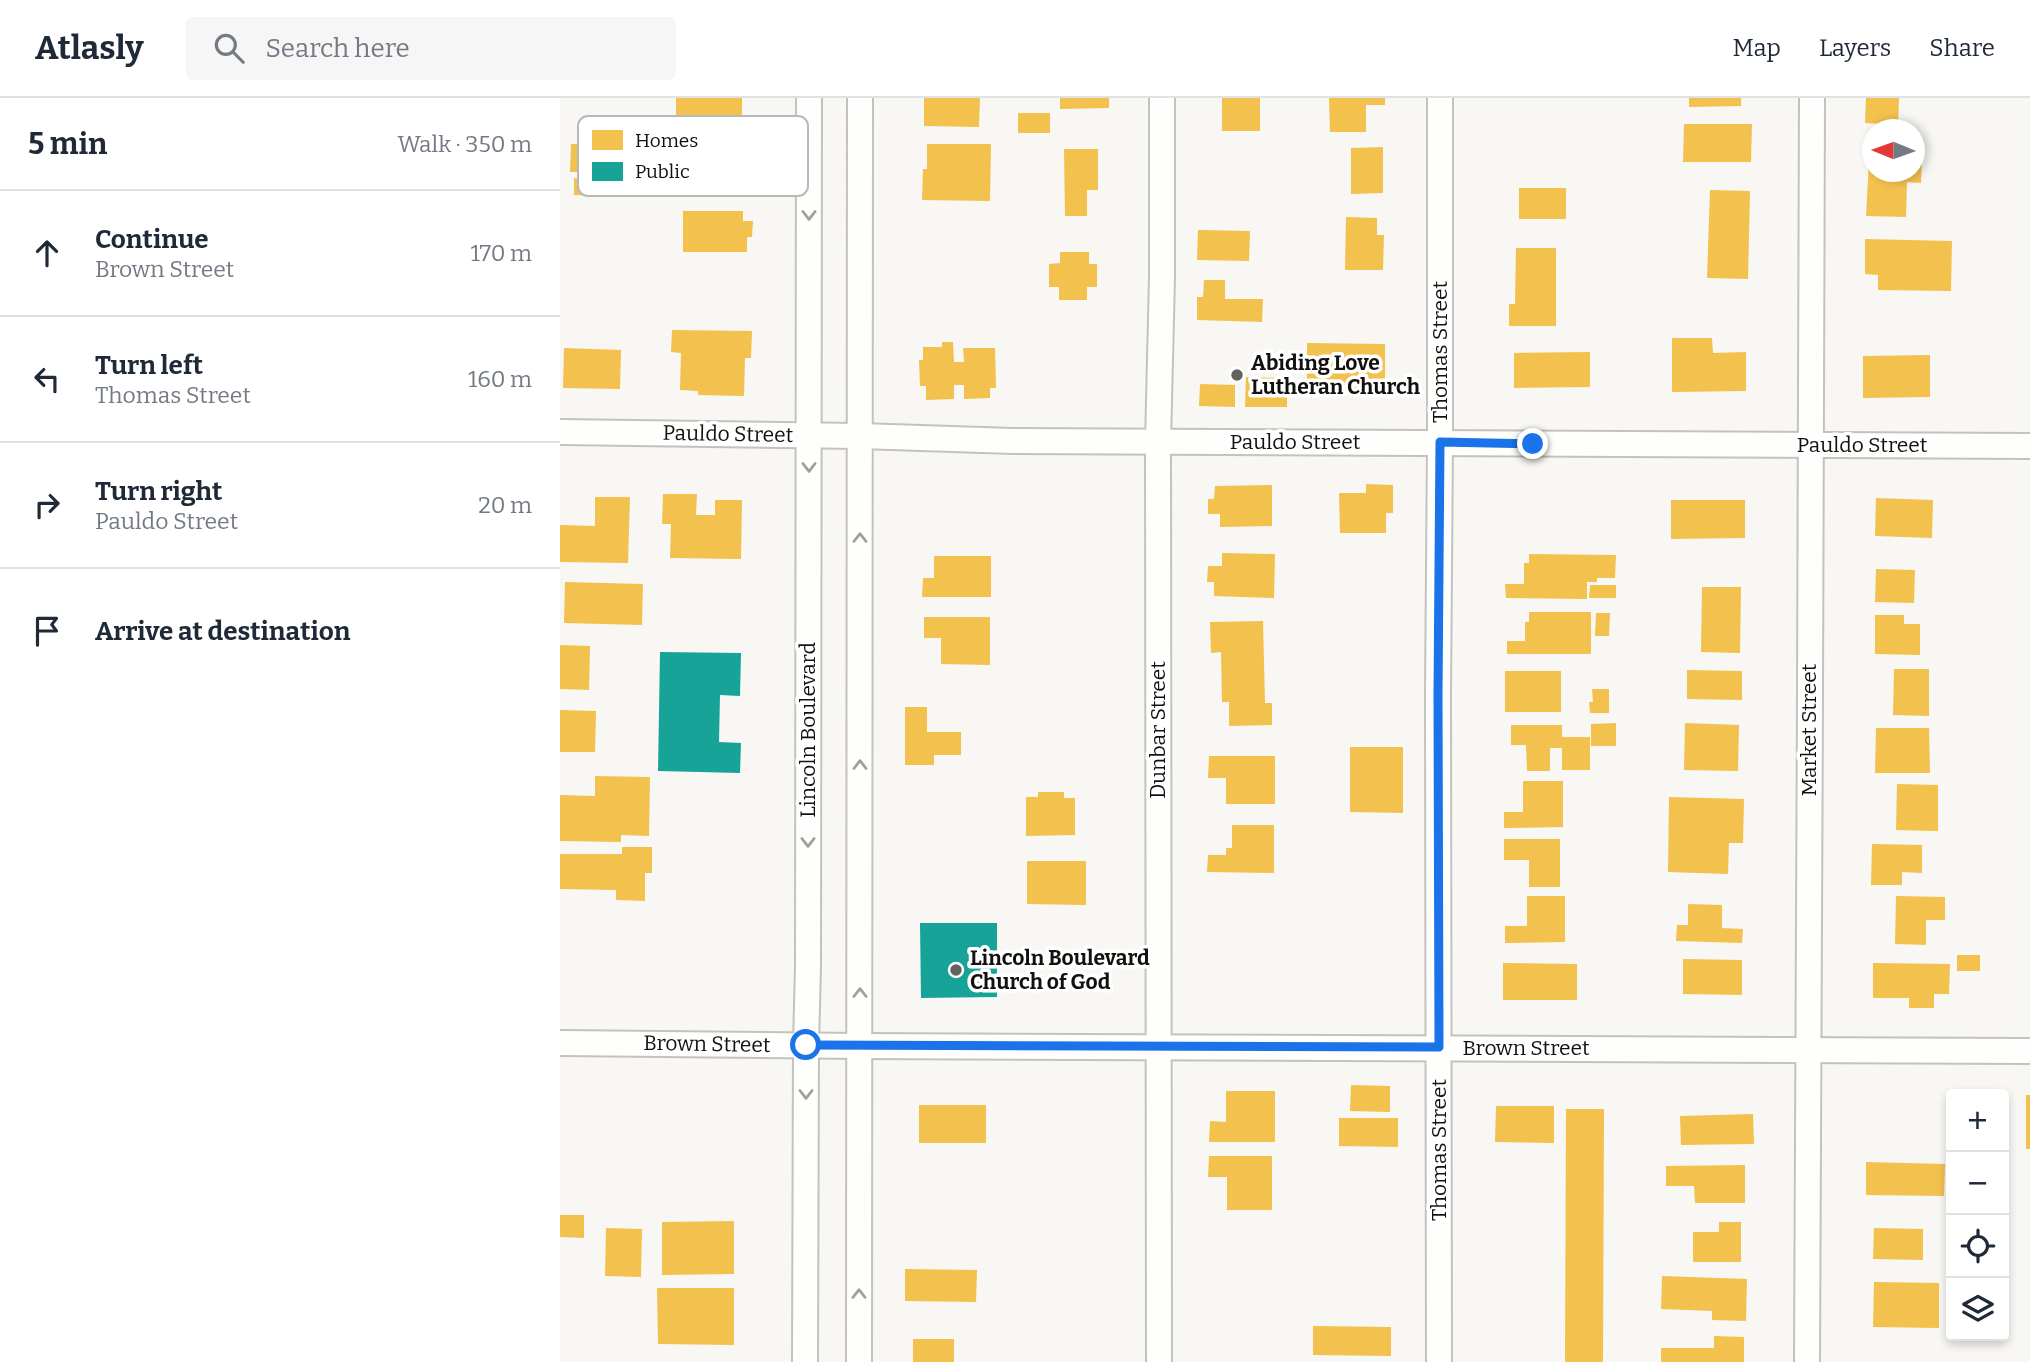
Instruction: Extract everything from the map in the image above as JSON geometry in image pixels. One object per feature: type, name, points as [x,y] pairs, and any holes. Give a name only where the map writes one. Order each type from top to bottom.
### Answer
[{"type":"street","name":"Lincoln Boulevard","points":[[805,1362],[809,98]]},
{"type":"street","points":[[859,1362],[860,98]]},
{"type":"street","name":"Dunbar Street","points":[[1159,1362],[1158,442],[1162,98]]},
{"type":"street","name":"Thomas Street","points":[[1439,1362],[1440,98]]},
{"type":"street","name":"Market Street","points":[[1807,1362],[1813,445],[1812,98]]},
{"type":"street","name":"Pauldo Street","points":[[560,432],[1013,441],[2030,446]]},
{"type":"street","name":"Brown Street","points":[[560,1043],[2030,1051]]},
{"type":"building: Homes","points":[[676,98],[742,98],[742,116],[676,116]]},
{"type":"building: Homes","points":[[924,98],[980,98],[979,127],[924,126]]},
{"type":"building: Homes","points":[[1060,98],[1109,98],[1109,108],[1060,109]]},
{"type":"building: Homes","points":[[1222,98],[1260,98],[1260,131],[1222,131]]},
{"type":"building: Homes","points":[[1329,98],[1385,98],[1385,105],[1366,105],[1366,132],[1330,132]]},
{"type":"building: Homes","points":[[1689,98],[1741,98],[1741,106],[1689,107]]},
{"type":"building: Homes","points":[[1866,98],[1899,98],[1898,119],[1865,119]]},
{"type":"building: Homes","points":[[1018,113],[1050,113],[1050,133],[1018,133]]},
{"type":"building: Homes","points":[[1684,124],[1752,124],[1751,162],[1683,162]]},
{"type":"building: Homes","points":[[571,144],[578,144],[578,172],[570,172]]},
{"type":"building: Homes","points":[[927,144],[991,144],[990,201],[922,200],[923,169],[927,169]]},
{"type":"building: Homes","points":[[1383,147],[1383,193],[1351,194],[1351,148]]},
{"type":"building: Homes","points":[[1064,149],[1098,149],[1098,190],[1087,190],[1087,216],[1065,216]]},
{"type":"building: Homes","points":[[574,178],[578,179],[578,195],[574,195]]},
{"type":"building: Homes","points":[[1868,182],[1907,182],[1906,217],[1866,216]]},
{"type":"building: Homes","points":[[1519,188],[1566,188],[1566,219],[1519,219]]},
{"type":"building: Homes","points":[[1710,190],[1750,191],[1748,279],[1707,278]]},
{"type":"building: Homes","points":[[683,211],[743,211],[743,221],[753,221],[752,237],[747,237],[747,252],[683,252]]},
{"type":"building: Homes","points":[[1346,217],[1377,218],[1377,235],[1384,235],[1383,270],[1345,270]]},
{"type":"building: Homes","points":[[1198,230],[1250,231],[1249,261],[1197,260]]},
{"type":"building: Homes","points":[[1865,239],[1952,241],[1951,291],[1878,290],[1878,275],[1865,274]]},
{"type":"building: Homes","points":[[1516,248],[1556,248],[1556,326],[1509,326],[1509,304],[1515,304]]},
{"type":"building: Homes","points":[[1060,252],[1089,252],[1089,264],[1097,264],[1097,287],[1087,287],[1087,300],[1059,300],[1059,287],[1049,287],[1049,264],[1060,263]]},
{"type":"building: Homes","points":[[1204,280],[1225,280],[1225,299],[1263,299],[1262,322],[1197,320],[1197,297],[1203,297]]},
{"type":"building: Homes","points":[[672,330],[752,331],[751,358],[745,358],[744,396],[698,395],[698,391],[680,390],[681,353],[671,352]]},
{"type":"building: Homes","points":[[1672,338],[1712,338],[1713,353],[1746,352],[1746,391],[1672,392]]},
{"type":"building: Homes","points":[[942,342],[953,342],[954,362],[964,362],[963,348],[995,348],[996,388],[990,388],[990,398],[964,399],[964,385],[954,385],[954,399],[926,400],[926,386],[920,386],[919,360],[923,360],[923,347],[942,347]]},
{"type":"building: Homes","points":[[1307,343],[1385,344],[1385,390],[1307,389]]},
{"type":"building: Homes","points":[[564,348],[621,350],[620,389],[563,388]]},
{"type":"building: Homes","points":[[1590,352],[1590,387],[1514,388],[1514,353]]},
{"type":"building: Homes","points":[[1930,355],[1930,397],[1863,398],[1863,356]]},
{"type":"building: Homes","points":[[1246,377],[1287,378],[1287,407],[1245,407]]},
{"type":"building: Homes","points":[[1200,384],[1235,385],[1235,407],[1199,406]]},
{"type":"building: Homes","points":[[1366,484],[1393,485],[1393,513],[1386,513],[1386,533],[1340,533],[1339,493],[1366,493]]},
{"type":"building: Homes","points":[[1272,485],[1272,526],[1220,527],[1220,514],[1208,514],[1208,499],[1214,499],[1215,486]]},
{"type":"building: Homes","points":[[663,494],[697,494],[696,515],[715,515],[715,500],[742,500],[741,559],[670,558],[671,524],[662,524]]},
{"type":"building: Homes","points":[[595,497],[630,497],[628,563],[560,562],[560,525],[595,526]]},
{"type":"building: Homes","points":[[1876,498],[1933,500],[1932,538],[1875,536]]},
{"type":"building: Homes","points":[[1671,500],[1745,500],[1745,538],[1671,539]]},
{"type":"building: Homes","points":[[1222,553],[1275,554],[1274,598],[1214,596],[1214,582],[1207,582],[1208,566],[1222,566]]},
{"type":"building: Homes","points":[[1529,554],[1616,555],[1615,578],[1597,578],[1597,582],[1587,582],[1587,599],[1506,598],[1505,584],[1524,584],[1524,563],[1529,563]]},
{"type":"building: Homes","points":[[934,556],[991,556],[991,597],[922,597],[923,578],[934,578]]},
{"type":"building: Homes","points":[[1876,569],[1915,570],[1914,603],[1875,602]]},
{"type":"building: Homes","points":[[565,582],[643,584],[642,625],[564,623]]},
{"type":"building: Homes","points":[[1590,585],[1616,585],[1616,598],[1589,598]]},
{"type":"building: Homes","points":[[1702,587],[1741,587],[1740,653],[1701,652]]},
{"type":"building: Homes","points":[[1529,612],[1591,612],[1591,654],[1507,654],[1507,641],[1525,641],[1525,622],[1529,622]]},
{"type":"building: Homes","points":[[1596,613],[1610,613],[1609,636],[1595,636]]},
{"type":"building: Homes","points":[[1875,615],[1904,615],[1904,624],[1920,624],[1920,655],[1875,654]]},
{"type":"building: Homes","points":[[924,617],[990,617],[990,665],[941,664],[941,638],[924,638]]},
{"type":"building: Homes","points":[[1263,621],[1265,703],[1272,703],[1272,725],[1229,726],[1229,702],[1222,702],[1221,652],[1211,653],[1210,622]]},
{"type":"building: Homes","points":[[560,645],[590,646],[589,690],[560,689]]},
{"type":"building: Homes","points":[[1894,669],[1929,669],[1929,716],[1893,715]]},
{"type":"building: Homes","points":[[1687,670],[1742,671],[1742,700],[1687,699]]},
{"type":"building: Homes","points":[[1505,671],[1561,671],[1561,712],[1505,712]]},
{"type":"building: Homes","points":[[1592,689],[1609,689],[1609,713],[1590,713]]},
{"type":"building: Homes","points":[[905,707],[927,707],[927,732],[961,732],[961,755],[934,755],[934,765],[905,765]]},
{"type":"building: Homes","points":[[560,710],[596,711],[595,752],[560,752]]},
{"type":"building: Homes","points":[[1616,723],[1616,746],[1591,746],[1591,724]]},
{"type":"building: Homes","points":[[1685,723],[1739,725],[1738,771],[1684,770]]},
{"type":"building: Homes","points":[[1511,725],[1562,725],[1562,737],[1590,737],[1590,770],[1562,770],[1562,748],[1550,748],[1550,771],[1527,771],[1526,745],[1511,745]]},
{"type":"building: Homes","points":[[1876,728],[1929,728],[1930,773],[1875,773]]},
{"type":"building: Homes","points":[[1350,747],[1403,747],[1403,813],[1350,812]]},
{"type":"building: Homes","points":[[1209,756],[1275,756],[1275,804],[1226,804],[1226,778],[1208,778]]},
{"type":"building: Homes","points":[[595,776],[650,777],[649,836],[621,835],[621,842],[560,841],[560,795],[595,796]]},
{"type":"building: Homes","points":[[1523,781],[1563,781],[1563,827],[1504,828],[1504,812],[1523,812]]},
{"type":"building: Homes","points":[[1897,784],[1938,785],[1938,831],[1896,830]]},
{"type":"building: Homes","points":[[1038,792],[1064,792],[1064,798],[1075,798],[1075,835],[1026,836],[1026,797],[1038,797]]},
{"type":"building: Homes","points":[[1669,797],[1744,799],[1743,843],[1729,843],[1728,874],[1668,872]]},
{"type":"building: Homes","points":[[1232,825],[1274,825],[1274,873],[1207,872],[1208,855],[1226,855],[1226,848],[1232,848]]},
{"type":"building: Homes","points":[[1504,839],[1560,839],[1560,887],[1529,887],[1529,860],[1504,860]]},
{"type":"building: Homes","points":[[1872,844],[1922,845],[1922,873],[1902,872],[1902,885],[1871,885]]},
{"type":"building: Homes","points":[[622,847],[652,847],[652,873],[645,873],[645,901],[616,900],[616,890],[560,889],[560,854],[622,854]]},
{"type":"building: Homes","points":[[1027,861],[1086,861],[1086,905],[1027,904]]},
{"type":"building: Homes","points":[[1527,896],[1565,896],[1565,942],[1505,943],[1505,926],[1527,926]]},
{"type":"building: Homes","points":[[1896,896],[1945,897],[1945,920],[1926,920],[1926,945],[1895,944]]},
{"type":"building: Homes","points":[[1688,904],[1722,905],[1722,928],[1743,929],[1742,943],[1676,941],[1677,925],[1688,925]]},
{"type":"building: Homes","points":[[1957,955],[1980,955],[1980,971],[1957,971]]},
{"type":"building: Homes","points":[[1683,959],[1742,960],[1742,995],[1683,994]]},
{"type":"building: Homes","points":[[1503,963],[1577,964],[1577,1000],[1503,1000]]},
{"type":"building: Homes","points":[[1873,963],[1950,964],[1949,994],[1934,994],[1934,1008],[1909,1008],[1909,998],[1873,998]]},
{"type":"building: Homes","points":[[1351,1085],[1390,1086],[1390,1112],[1350,1111]]},
{"type":"building: Homes","points":[[1226,1091],[1275,1091],[1275,1142],[1209,1142],[1210,1121],[1226,1122]]},
{"type":"building: Homes","points":[[2026,1095],[2030,1095],[2030,1149],[2026,1149]]},
{"type":"building: Homes","points":[[919,1105],[986,1105],[986,1143],[919,1143]]},
{"type":"building: Homes","points":[[1496,1106],[1554,1106],[1554,1143],[1495,1142]]},
{"type":"building: Homes","points":[[1566,1109],[1604,1109],[1603,1362],[1565,1362]]},
{"type":"building: Homes","points":[[1753,1114],[1754,1144],[1681,1145],[1680,1116]]},
{"type":"building: Homes","points":[[1339,1118],[1398,1118],[1398,1147],[1339,1146]]},
{"type":"building: Homes","points":[[1209,1156],[1272,1156],[1272,1210],[1227,1210],[1227,1177],[1208,1177]]},
{"type":"building: Homes","points":[[1866,1162],[1945,1164],[1944,1196],[1866,1195]]},
{"type":"building: Homes","points":[[1745,1165],[1745,1203],[1695,1203],[1694,1186],[1666,1186],[1666,1166]]},
{"type":"building: Homes","points":[[560,1215],[584,1215],[584,1238],[560,1237]]},
{"type":"building: Homes","points":[[734,1221],[734,1274],[662,1275],[662,1222]]},
{"type":"building: Homes","points":[[1719,1222],[1741,1222],[1741,1262],[1693,1262],[1693,1232],[1719,1232]]},
{"type":"building: Homes","points":[[606,1228],[642,1229],[641,1277],[605,1276]]},
{"type":"building: Homes","points":[[1874,1228],[1923,1229],[1923,1260],[1873,1259]]},
{"type":"building: Homes","points":[[905,1269],[977,1270],[976,1302],[905,1301]]},
{"type":"building: Homes","points":[[1662,1276],[1747,1279],[1746,1321],[1712,1320],[1712,1311],[1661,1309]]},
{"type":"building: Homes","points":[[1874,1282],[1939,1283],[1939,1328],[1873,1327]]},
{"type":"building: Homes","points":[[657,1288],[734,1288],[734,1345],[658,1344]]},
{"type":"building: Homes","points":[[1313,1326],[1391,1327],[1391,1356],[1313,1355]]},
{"type":"building: Homes","points":[[1714,1336],[1744,1337],[1744,1362],[1661,1362],[1661,1348],[1714,1348]]},
{"type":"building: Homes","points":[[913,1339],[954,1339],[954,1362],[913,1362]]},
{"type":"building: Public","points":[[660,652],[741,653],[740,696],[720,695],[719,742],[741,743],[740,773],[658,771]]},
{"type":"building: Public","points":[[920,923],[997,923],[997,997],[921,998]]},
{"type":"place","name":"Abiding Love Lutheran Church","points":[[1237,375]]},
{"type":"place","name":"Lincoln Boulevard Church of God","points":[[956,970]]},
{"type":"route","points":[[806,1045],[1439,1047],[1440,442],[1533,444]]}]
